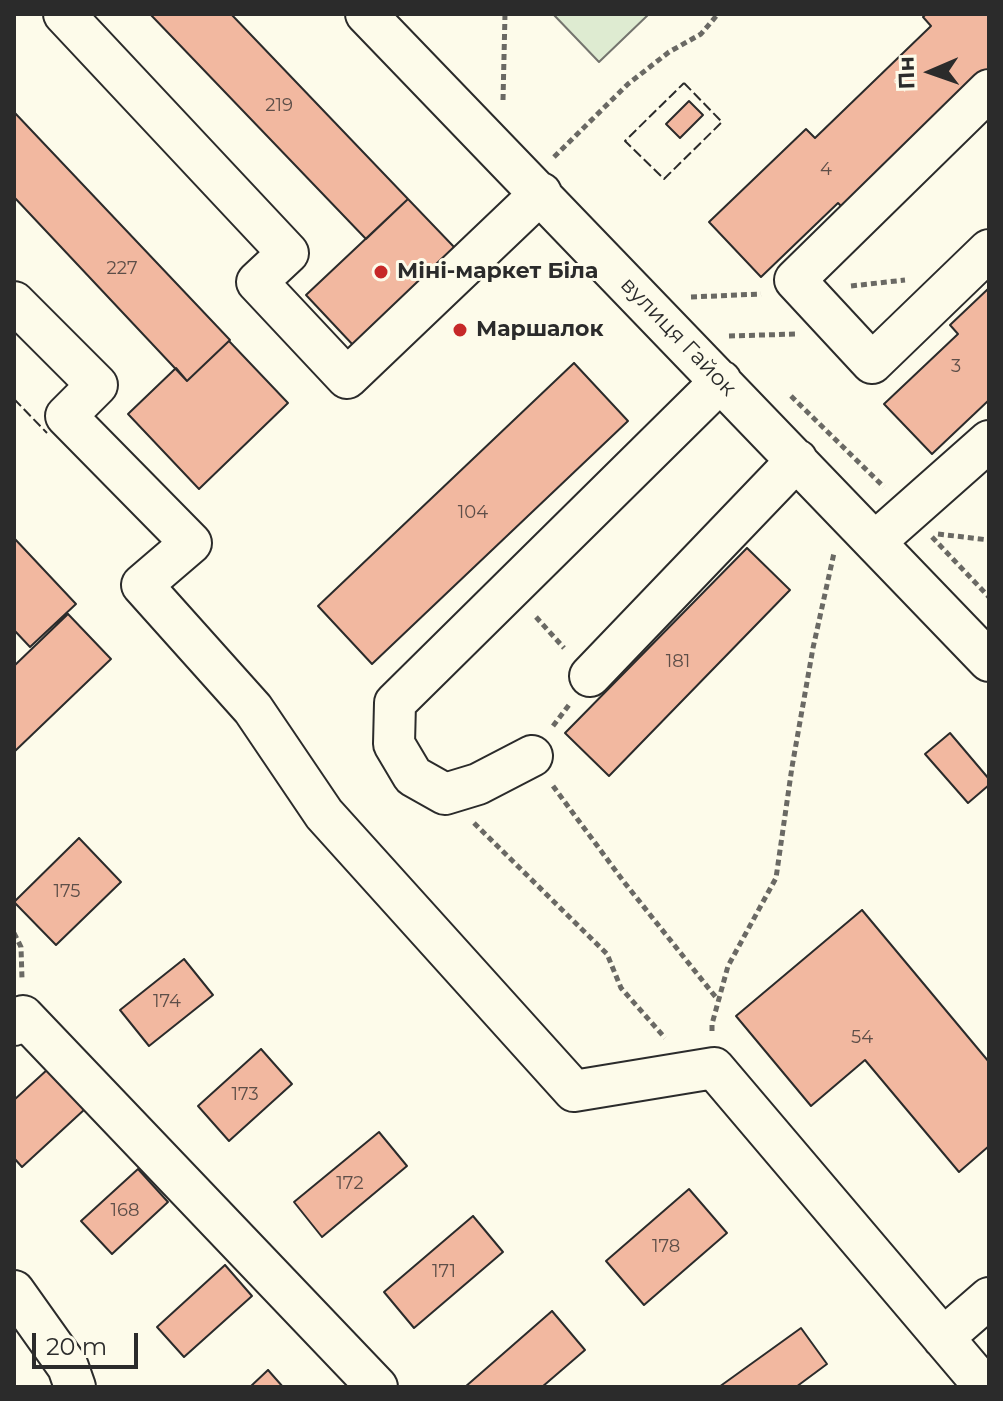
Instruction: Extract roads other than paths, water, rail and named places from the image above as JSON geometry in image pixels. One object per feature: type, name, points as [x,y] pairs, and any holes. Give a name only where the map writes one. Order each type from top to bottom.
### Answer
[{"type":"street","points":[[64,14],[288,253],[257,282],[347,378],[547,176]]},
{"type":"street","name":"вулиця Гайок","points":[[366,14],[547,176],[721,381],[989,661]]},
{"type":"street","points":[[989,90],[795,280],[872,363],[989,250]]},
{"type":"street","points":[[14,302],[97,385],[66,416],[191,543],[142,585],[253,709],[324,814],[574,1091],[704,1070],[985,1387]]},
{"type":"street","points":[[532,756],[478,784],[445,794],[413,776],[394,744],[395,703],[721,381]]},
{"type":"street","points":[[876,541],[989,441]]},
{"type":"street","points":[[590,676],[797,460]]},
{"type":"street","points":[[18,1021],[377,1387]]},
{"type":"street","points":[[14,1291],[68,1367],[75,1387]]},
{"type":"street","points":[[943,1338],[989,1298]]},
{"type":"place","name":"Міні-маркет Біла","points":[[381,272]]},
{"type":"place","name":"Маршалок","points":[[460,330]]}]
